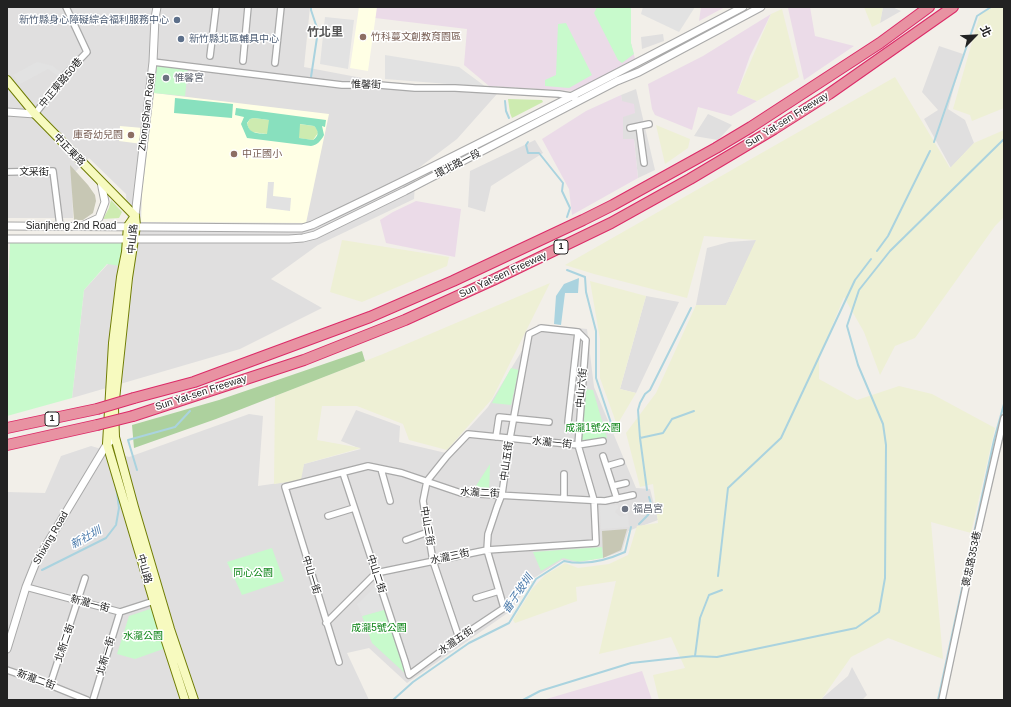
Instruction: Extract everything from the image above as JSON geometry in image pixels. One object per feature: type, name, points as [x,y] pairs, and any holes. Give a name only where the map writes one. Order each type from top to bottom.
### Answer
[{"type":"highway","name":"Sun Yat-sen Freeway","points":[[7,428],[97,409],[194,382],[370,317],[453,281],[589,217],[716,148],[880,43],[929,7]]},
{"type":"highway","name":"Sun Yat-sen Freeway","points":[[7,445],[132,416],[304,360],[404,320],[493,280],[611,223],[690,180],[829,94],[954,7]]},
{"type":"main road","name":"中正東路","points":[[7,80],[35,114],[134,216]]},
{"type":"main road","name":"中山路","points":[[134,216],[113,342],[107,444],[185,700]]},
{"type":"main road","name":"中山路","points":[[130,239],[128,278],[114,409],[115,437],[156,584],[194,700]]},
{"type":"street","name":"中正東路50巷","points":[[35,114],[63,76],[87,52],[66,7]]},
{"type":"street","name":"ZhongShan Road","points":[[134,216],[153,62],[157,7]]},
{"type":"street","points":[[210,56],[216,7]]},
{"type":"street","points":[[243,61],[248,7]]},
{"type":"street","points":[[275,63],[281,7]]},
{"type":"street","name":"環北路一段","points":[[132,226],[302,228],[312,226],[402,183],[743,7]]},
{"type":"street","name":"環北路一段","points":[[130,239],[289,239],[315,235],[405,191],[578,101],[639,72],[761,7]]},
{"type":"street","name":"惟馨街","points":[[153,62],[342,85],[455,88],[571,96]]},
{"type":"street","points":[[571,96],[578,101]]},
{"type":"street","points":[[7,112],[35,114]]},
{"type":"street","points":[[630,128],[649,124]]},
{"type":"street","points":[[639,126],[644,163]]},
{"type":"street","name":"文采街","points":[[7,172],[53,171],[60,226]]},
{"type":"street","points":[[81,226],[99,218],[105,202],[101,182]]},
{"type":"street","name":"Sianjheng 2nd Road","points":[[7,226],[132,226]]},
{"type":"street","name":"Sianjheng 2nd Road","points":[[7,239],[130,239]]},
{"type":"street","name":"中山五街","points":[[504,608],[487,550],[488,534],[502,494],[513,418],[529,334],[541,328],[578,332]]},
{"type":"street","points":[[568,422],[578,332]]},
{"type":"street","name":"中山六街","points":[[578,332],[586,340],[578,445],[594,500],[596,543]]},
{"type":"street","points":[[496,437],[499,417],[548,422]]},
{"type":"street","name":"褒忠路353巷","points":[[942,700],[1004,418]]},
{"type":"street","name":"水瀧一街","points":[[427,481],[447,456],[468,434],[578,445],[603,441]]},
{"type":"street","name":"Shixing Road","points":[[7,649],[26,587],[36,562],[107,444],[115,437]]},
{"type":"street","points":[[603,456],[617,499]]},
{"type":"street","points":[[607,466],[621,462]]},
{"type":"street","name":"水瀧二街","points":[[285,487],[368,466],[402,473],[461,493],[502,494],[606,501],[633,495]]},
{"type":"street","points":[[381,469],[390,501]]},
{"type":"street","name":"中山二街","points":[[343,473],[409,675]]},
{"type":"street","points":[[564,474],[564,498]]},
{"type":"street","name":"中山三街","points":[[427,481],[423,501],[428,532],[434,561],[459,638]]},
{"type":"street","points":[[613,486],[626,482]]},
{"type":"street","name":"中山一街","points":[[285,487],[339,662]]},
{"type":"street","points":[[328,516],[354,508]]},
{"type":"street","points":[[406,540],[428,532]]},
{"type":"street","name":"水瀧三街","points":[[376,572],[487,550],[596,543]]},
{"type":"street","points":[[326,623],[376,572]]},
{"type":"street","name":"北新二街","points":[[50,685],[79,601],[85,578]]},
{"type":"street","name":"新瀧一街","points":[[26,587],[120,612],[154,601]]},
{"type":"street","points":[[476,598],[499,591]]},
{"type":"street","name":"水瀧五街","points":[[409,675],[459,638],[504,608]]},
{"type":"street","name":"北新一街","points":[[93,700],[120,612]]},
{"type":"street","name":"新瀧二街","points":[[7,670],[50,685],[86,700]]},
{"type":"shaded area","points":[[7,7],[310,7],[304,67],[378,81],[497,94],[457,139],[416,170],[414,199],[318,245],[271,279],[322,308],[240,349],[72,398],[84,290],[129,241],[126,194],[89,158],[72,175],[73,218],[7,218]]},
{"type":"shaded area","name":"竹科蔓文創教育園區","points":[[359,7],[377,7],[368,71],[350,68]]},
{"type":"shaded area","points":[[376,7],[631,7],[631,43],[636,63],[576,91],[489,86],[464,65],[467,29],[375,18]]},
{"type":"shaded area","points":[[643,7],[695,7],[679,32],[641,14]]},
{"type":"shaded area","points":[[701,7],[725,7],[699,21]]},
{"type":"shaded area","points":[[810,7],[815,36],[854,46],[804,80],[788,8]]},
{"type":"shaded area","points":[[864,7],[883,7],[880,23],[872,27]]},
{"type":"shaded area","points":[[883,7],[892,7],[901,11],[880,23]]},
{"type":"shaded area","points":[[993,7],[1004,7],[1004,108],[972,121],[970,115],[953,109],[980,14]]},
{"type":"shaded area","points":[[782,9],[799,77],[757,101],[737,93],[771,14]]},
{"type":"shaded area","points":[[771,14],[750,56],[737,93],[757,101],[731,116],[698,107],[692,130],[655,115],[652,109],[648,84],[703,56]]},
{"type":"shaded area","points":[[325,17],[354,20],[348,69],[320,64]]},
{"type":"shaded area","points":[[663,34],[664,41],[642,49],[641,37]]},
{"type":"shaded area","points":[[939,46],[963,54],[948,109],[965,120],[974,143],[951,168],[924,119],[938,110],[922,92]]},
{"type":"shaded area","points":[[385,55],[459,67],[486,87],[385,79]]},
{"type":"shaded area","points":[[37,62],[53,66],[63,74],[60,78],[48,69],[20,84],[13,75]]},
{"type":"shaded area","points":[[895,77],[950,168],[974,143],[1004,130],[1004,217],[995,226],[915,338],[895,346],[880,375],[864,332],[844,297],[819,358],[819,379],[857,400],[899,386],[932,394],[995,428],[971,533],[931,522],[943,659],[888,638],[851,657],[821,700],[659,700],[653,675],[685,668],[671,637],[599,654],[616,581],[576,587],[577,601],[515,623],[513,620],[532,589],[545,575],[565,563],[578,568],[609,564],[628,555],[637,526],[658,523],[653,484],[640,487],[626,433],[656,393],[696,305],[726,305],[756,240],[704,236],[687,298],[565,265]]},
{"type":"shaded area","points":[[636,89],[655,170],[638,178],[634,140],[623,140],[621,95]]},
{"type":"shaded area","name":"中正國小","points":[[154,93],[329,114],[306,223],[141,222],[142,193]]},
{"type":"shaded area","points":[[621,95],[622,101],[634,104],[635,113],[623,117],[623,139],[634,139],[638,178],[572,215],[569,189],[542,139],[586,111]]},
{"type":"shaded area","points":[[708,114],[732,125],[718,140],[694,136]]},
{"type":"shaded area","points":[[656,125],[690,139],[688,148],[665,164]]},
{"type":"shaded area","name":"庫奇幼兒園","points":[[120,126],[143,128],[142,144],[119,141]]},
{"type":"shaded area","points":[[535,140],[543,153],[491,186],[485,212],[468,207],[470,171]]},
{"type":"shaded area","points":[[70,165],[95,195],[96,201],[93,213],[83,220],[74,220]]},
{"type":"shaded area","points":[[268,182],[274,182],[273,196],[291,198],[290,211],[266,208]]},
{"type":"shaded area","points":[[416,201],[461,209],[455,257],[386,243],[380,220]]},
{"type":"shaded area","points":[[342,240],[449,257],[447,266],[362,302],[330,292]]},
{"type":"shaded area","points":[[757,240],[726,305],[696,305],[707,248],[729,242]]},
{"type":"shaded area","points":[[590,281],[646,296],[620,389],[636,393],[617,425],[600,378],[600,339]]},
{"type":"shaded area","points":[[550,283],[492,399],[447,450],[409,440],[403,424],[357,406],[322,406],[317,440],[361,448],[304,464],[301,480],[274,484],[275,396],[383,354]]},
{"type":"shaded area","points":[[646,296],[679,302],[636,393],[620,389]]},
{"type":"shaded area","points":[[538,324],[587,329],[594,387],[636,488],[650,489],[658,520],[628,531],[622,551],[606,557],[578,562],[562,560],[534,578],[509,612],[407,683],[369,648],[347,653],[369,700],[7,700],[7,678],[10,670],[7,671],[7,492],[45,493],[61,456],[91,446],[129,457],[249,414],[263,416],[258,486],[300,480],[304,464],[361,449],[341,441],[356,410],[400,426],[399,442],[446,453],[488,407]]},
{"type":"shaded area","points":[[618,505],[615,512],[621,517],[628,514],[629,527],[601,529],[600,506]]},
{"type":"shaded area","points":[[627,529],[621,550],[603,558],[602,531]]},
{"type":"shaded area","points":[[379,583],[387,609],[362,616],[357,604]]},
{"type":"shaded area","points":[[852,667],[867,695],[862,700],[820,700],[848,676]]},
{"type":"shaded area","points":[[642,671],[652,700],[543,700]]},
{"type":"green space","points":[[597,7],[631,7],[631,43],[634,54],[622,63],[618,60],[594,13]]},
{"type":"green space","points":[[566,23],[592,75],[569,88],[545,86],[545,80],[556,75],[558,24]]},
{"type":"green space","points":[[157,64],[188,68],[185,96],[154,93]]},
{"type":"green space","points":[[175,98],[233,104],[232,118],[174,113]]},
{"type":"green space","points":[[508,99],[542,100],[543,102],[512,118]]},
{"type":"green space","points":[[236,108],[326,120],[325,127],[322,126],[324,135],[319,142],[311,146],[247,138],[241,124],[244,117],[235,115]],"holes":[[[254,118],[269,120],[267,134],[254,132],[248,127],[247,123],[250,119]],[[300,124],[314,126],[317,130],[316,137],[313,140],[299,138]]]},
{"type":"green space","points":[[254,118],[314,126],[318,133],[313,140],[252,132],[247,124],[250,119]]},
{"type":"green space","points":[[111,200],[122,212],[119,218],[103,219],[109,208]]},
{"type":"green space","points":[[10,243],[123,243],[121,266],[107,264],[84,290],[72,398],[7,416],[7,318]]},
{"type":"green space","points":[[362,351],[365,361],[216,419],[134,448],[132,425],[219,400]]},
{"type":"green space","points":[[511,368],[519,370],[511,405],[492,403]]},
{"type":"green space","name":"成瀧1號公園","points":[[585,389],[593,390],[607,438],[580,441]]},
{"type":"green space","points":[[490,464],[489,492],[472,492]]},
{"type":"green space","points":[[602,547],[603,558],[578,562],[563,558],[541,571],[533,552]]},
{"type":"green space","name":"同心公園","points":[[272,548],[284,581],[242,595],[227,562]]},
{"type":"green space","name":"水瀧公園","points":[[156,607],[166,648],[135,659],[117,654],[129,616]]},
{"type":"green space","name":"成瀧5號公園","points":[[387,609],[409,677],[372,643],[362,616]]},
{"type":"water","points":[[579,278],[578,293],[565,293],[561,325],[554,324],[556,296],[564,284]]},
{"type":"waterway","name":"新社圳","points":[[311,7],[318,31],[311,77]]},
{"type":"waterway","points":[[934,142],[977,16],[991,7]]},
{"type":"waterway","points":[[505,101],[506,111],[509,118]]},
{"type":"waterway","points":[[523,700],[540,691],[631,663],[695,656],[717,657],[856,628],[879,612],[885,578],[886,445],[883,424],[858,365],[847,326],[859,290],[890,251],[1004,139]]},
{"type":"waterway","name":"番子坡圳","points":[[528,142],[526,145],[528,153],[539,153],[563,183],[562,191],[570,208],[567,217]]},
{"type":"waterway","points":[[877,251],[888,236],[930,151]]},
{"type":"waterway","points":[[718,576],[728,488],[781,438],[855,280],[871,259]]},
{"type":"waterway","name":"番子坡圳","points":[[567,270],[585,277],[586,292],[596,331],[596,378],[614,432]]},
{"type":"waterway","points":[[647,490],[638,410],[640,403],[645,394],[650,390],[691,308]]},
{"type":"waterway","points":[[938,700],[994,440],[1004,404]]},
{"type":"waterway","name":"新社圳","points":[[137,470],[128,440],[175,427],[190,411]]},
{"type":"waterway","points":[[640,438],[663,433],[672,419],[694,411]]},
{"type":"waterway","name":"新社圳","points":[[42,570],[106,538],[116,525],[119,508],[116,485]]},
{"type":"waterway","points":[[639,524],[648,515],[652,507],[649,497]]},
{"type":"waterway","name":"番子坡圳","points":[[393,700],[413,682],[469,643],[509,623],[536,579],[564,561],[580,563],[595,562],[625,552],[631,527]]},
{"type":"waterway","points":[[695,656],[700,618],[709,595],[722,590]]},
{"type":"place","name":"新竹縣身心障礙綜合福利服務中心","points":[[177,20]]},
{"type":"place","name":"竹科蔓文創教育園區","points":[[363,37]]},
{"type":"place","name":"新竹縣北區輔具中心","points":[[181,39]]},
{"type":"place","name":"惟馨宮","points":[[166,78]]},
{"type":"place","name":"庫奇幼兒園","points":[[131,135]]},
{"type":"place","name":"中正國小","points":[[234,154]]},
{"type":"place","name":"福昌宮","points":[[625,509]]},
{"type":"district","name":"竹北里","points":[[325,33]]}]
